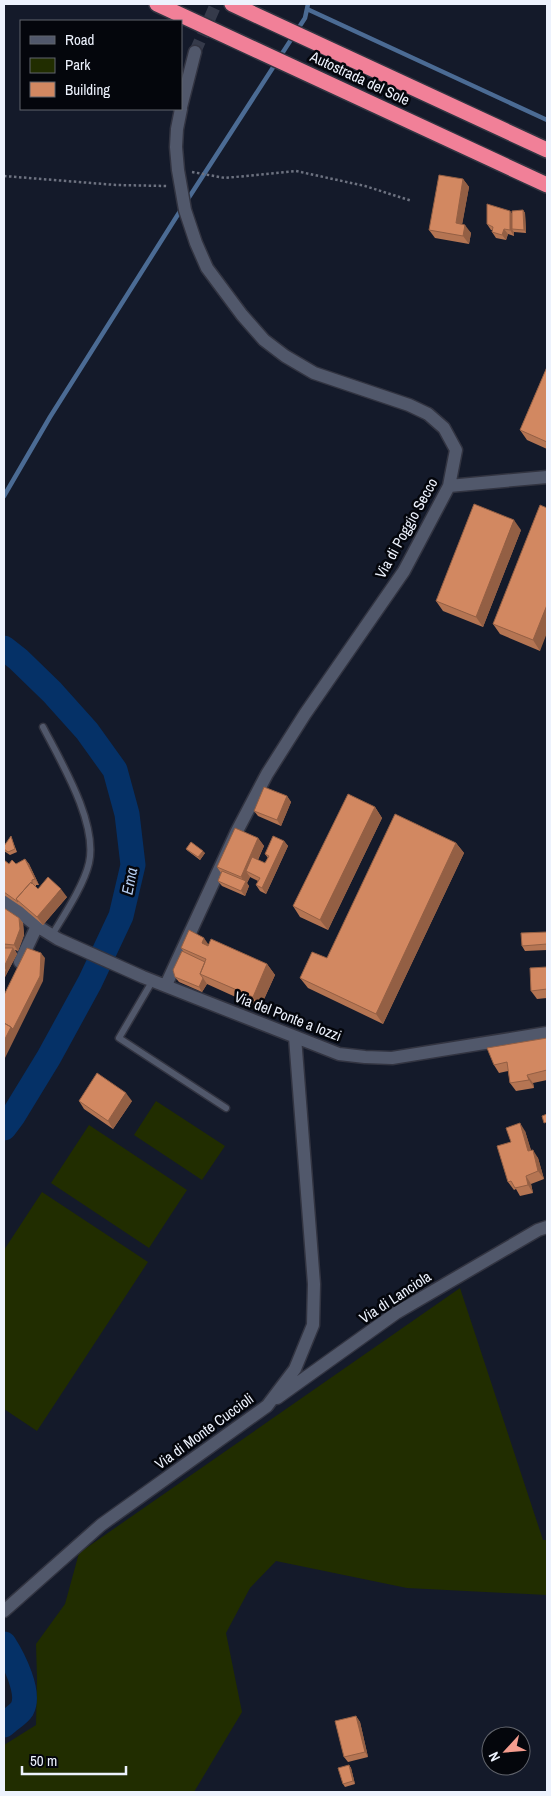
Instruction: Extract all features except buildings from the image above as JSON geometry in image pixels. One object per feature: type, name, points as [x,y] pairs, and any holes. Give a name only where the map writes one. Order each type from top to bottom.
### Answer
[{"type":"highway","name":"Autostrada del Sole","points":[[157,4],[547,185]]},
{"type":"highway","name":"Autostrada del Sole","points":[[232,4],[547,150]]},
{"type":"street","name":"Via di Poggio Secco","points":[[182,104],[195,52]]},
{"type":"street","name":"Via di Poggio Secco","points":[[166,986],[237,831],[267,774],[305,714],[404,571],[450,486],[456,450],[444,428],[428,414],[409,405],[314,373],[264,340],[242,316],[207,268],[185,210],[178,170],[177,129],[181,110]]},
{"type":"street","points":[[450,486],[547,477]]},
{"type":"street","name":"Via del Ponte a Iozzi","points":[[4,900],[37,926],[55,937],[148,979],[339,1054],[392,1058],[547,1033]]},
{"type":"street","points":[[16,971],[37,926]]},
{"type":"street","name":"Via di Monte Cuccioli","points":[[4,1611],[101,1525],[267,1406],[295,1369],[313,1325],[314,1284],[294,1037]]},
{"type":"street","name":"Via di Lanciola","points":[[267,1406],[396,1313],[538,1230],[547,1227]]},
{"type":"lane","points":[[43,727],[77,794],[89,833],[89,863],[55,937]]},
{"type":"lane","points":[[148,979],[119,1038],[226,1108]]},
{"type":"path","points":[[178,170],[225,178],[296,171],[365,186],[412,201]]},
{"type":"path","points":[[4,176],[116,184],[181,186]]},
{"type":"green space","points":[[156,1101],[225,1146],[202,1180],[134,1135]]},
{"type":"green space","points":[[89,1125],[187,1190],[149,1248],[51,1183]]},
{"type":"green space","points":[[42,1192],[148,1262],[37,1431],[4,1409],[4,1250]]},
{"type":"green space","points":[[460,1288],[543,1540],[547,1540],[547,1595],[407,1588],[276,1561],[250,1588],[226,1633],[242,1712],[194,1792],[4,1792],[4,1745],[36,1725],[36,1644],[65,1604],[79,1553]]},
{"type":"waterway","points":[[186,202],[305,18],[308,4]]},
{"type":"waterway","points":[[307,9],[547,120]]},
{"type":"waterway","points":[[4,496],[50,417],[182,208]]},
{"type":"waterway","name":"Ema","points":[[4,648],[52,692],[87,731],[115,770],[127,814],[133,865],[121,916],[90,982],[49,1057],[4,1128]]},
{"type":"waterway","name":"Ema","points":[[4,1644],[16,1666],[23,1685],[24,1694],[22,1709],[4,1725]]},
{"type":"tunnel","points":[[195,52],[216,4]]}]
